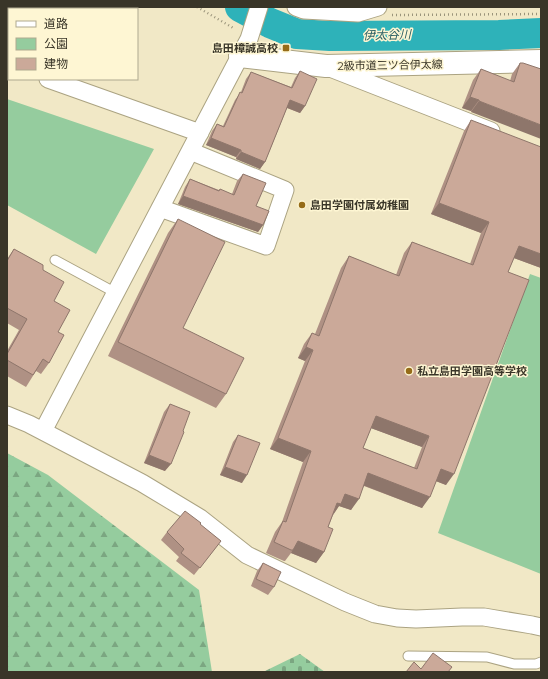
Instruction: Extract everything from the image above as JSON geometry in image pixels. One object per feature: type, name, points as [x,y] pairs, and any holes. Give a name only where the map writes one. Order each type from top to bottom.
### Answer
[{"type":"street","points":[[43,431],[247,43],[258,7]]},
{"type":"street","points":[[296,7],[304,10],[358,12],[378,7]]},
{"type":"street","name":"2級市道三ツ合伊太線","points":[[247,43],[326,66],[541,61]]},
{"type":"street","points":[[326,66],[504,135]]},
{"type":"street","points":[[51,80],[200,133]]},
{"type":"street","points":[[160,208],[266,246],[285,190],[190,151]]},
{"type":"street","points":[[7,415],[43,431],[142,483],[200,518],[247,555],[345,602],[375,614],[397,618],[416,619],[484,617],[541,627]]},
{"type":"lane","points":[[55,260],[116,293]]},
{"type":"lane","points":[[408,656],[487,657],[514,664],[536,664],[541,662]]},
{"type":"path","points":[[197,7],[231,26],[247,43]]},
{"type":"path","points":[[358,12],[386,15],[541,14]]},
{"type":"green space","points":[[7,99],[154,149],[96,254],[7,205]]},
{"type":"green space","points":[[530,274],[541,278],[541,574],[438,533]]},
{"type":"green space","points":[[7,453],[48,475],[199,590],[212,672],[7,672]]},
{"type":"green space","points":[[300,654],[325,672],[264,672],[265,671]]},
{"type":"building","points":[[520,63],[541,69],[541,125],[470,97],[481,69],[514,82]]},
{"type":"building","points":[[300,71],[317,79],[305,106],[290,100],[265,162],[241,152],[241,150],[211,138],[217,124],[224,127],[251,72],[292,88]]},
{"type":"building","points":[[471,120],[541,147],[541,254],[519,246],[508,272],[529,280],[454,474],[441,469],[430,497],[368,473],[359,499],[345,494],[341,504],[337,503],[328,527],[333,529],[324,552],[298,541],[293,550],[291,550],[274,542],[283,521],[286,522],[311,451],[278,438],[313,350],[306,347],[312,333],[319,336],[349,256],[399,276],[412,242],[473,265],[489,222],[439,203]],"holes":[[[376,416],[429,436],[417,469],[363,448]]]},
{"type":"building","points":[[243,174],[266,183],[256,206],[269,211],[263,225],[183,196],[190,179],[219,191],[220,189],[234,195]]},
{"type":"building","points":[[178,219],[225,242],[183,328],[244,358],[226,394],[118,342]]},
{"type":"building","points":[[14,249],[43,265],[43,270],[64,282],[54,301],[70,310],[58,332],[64,335],[49,363],[43,359],[33,375],[7,360],[7,354],[27,319],[7,308],[7,261]]},
{"type":"building","points":[[170,404],[190,412],[183,431],[184,432],[171,464],[149,455]]},
{"type":"building","points":[[238,435],[260,443],[247,475],[225,467]]},
{"type":"building","points":[[185,511],[221,541],[200,568],[181,553],[184,549],[167,532]]},
{"type":"building","points":[[263,563],[281,572],[274,587],[256,579]]},
{"type":"building","points":[[433,653],[452,667],[448,672],[406,672],[414,662],[421,669]]},
{"type":"waterway","name":"伊太谷川","points":[[240,7],[270,23],[297,34],[330,36],[499,35],[541,33]]},
{"type":"place","name":"島田樟誠高校","points":[[286,48]]},
{"type":"place","name":"島田学園付属幼稚園","points":[[302,205]]},
{"type":"place","name":"私立島田学園高等学校","points":[[409,371]]}]
